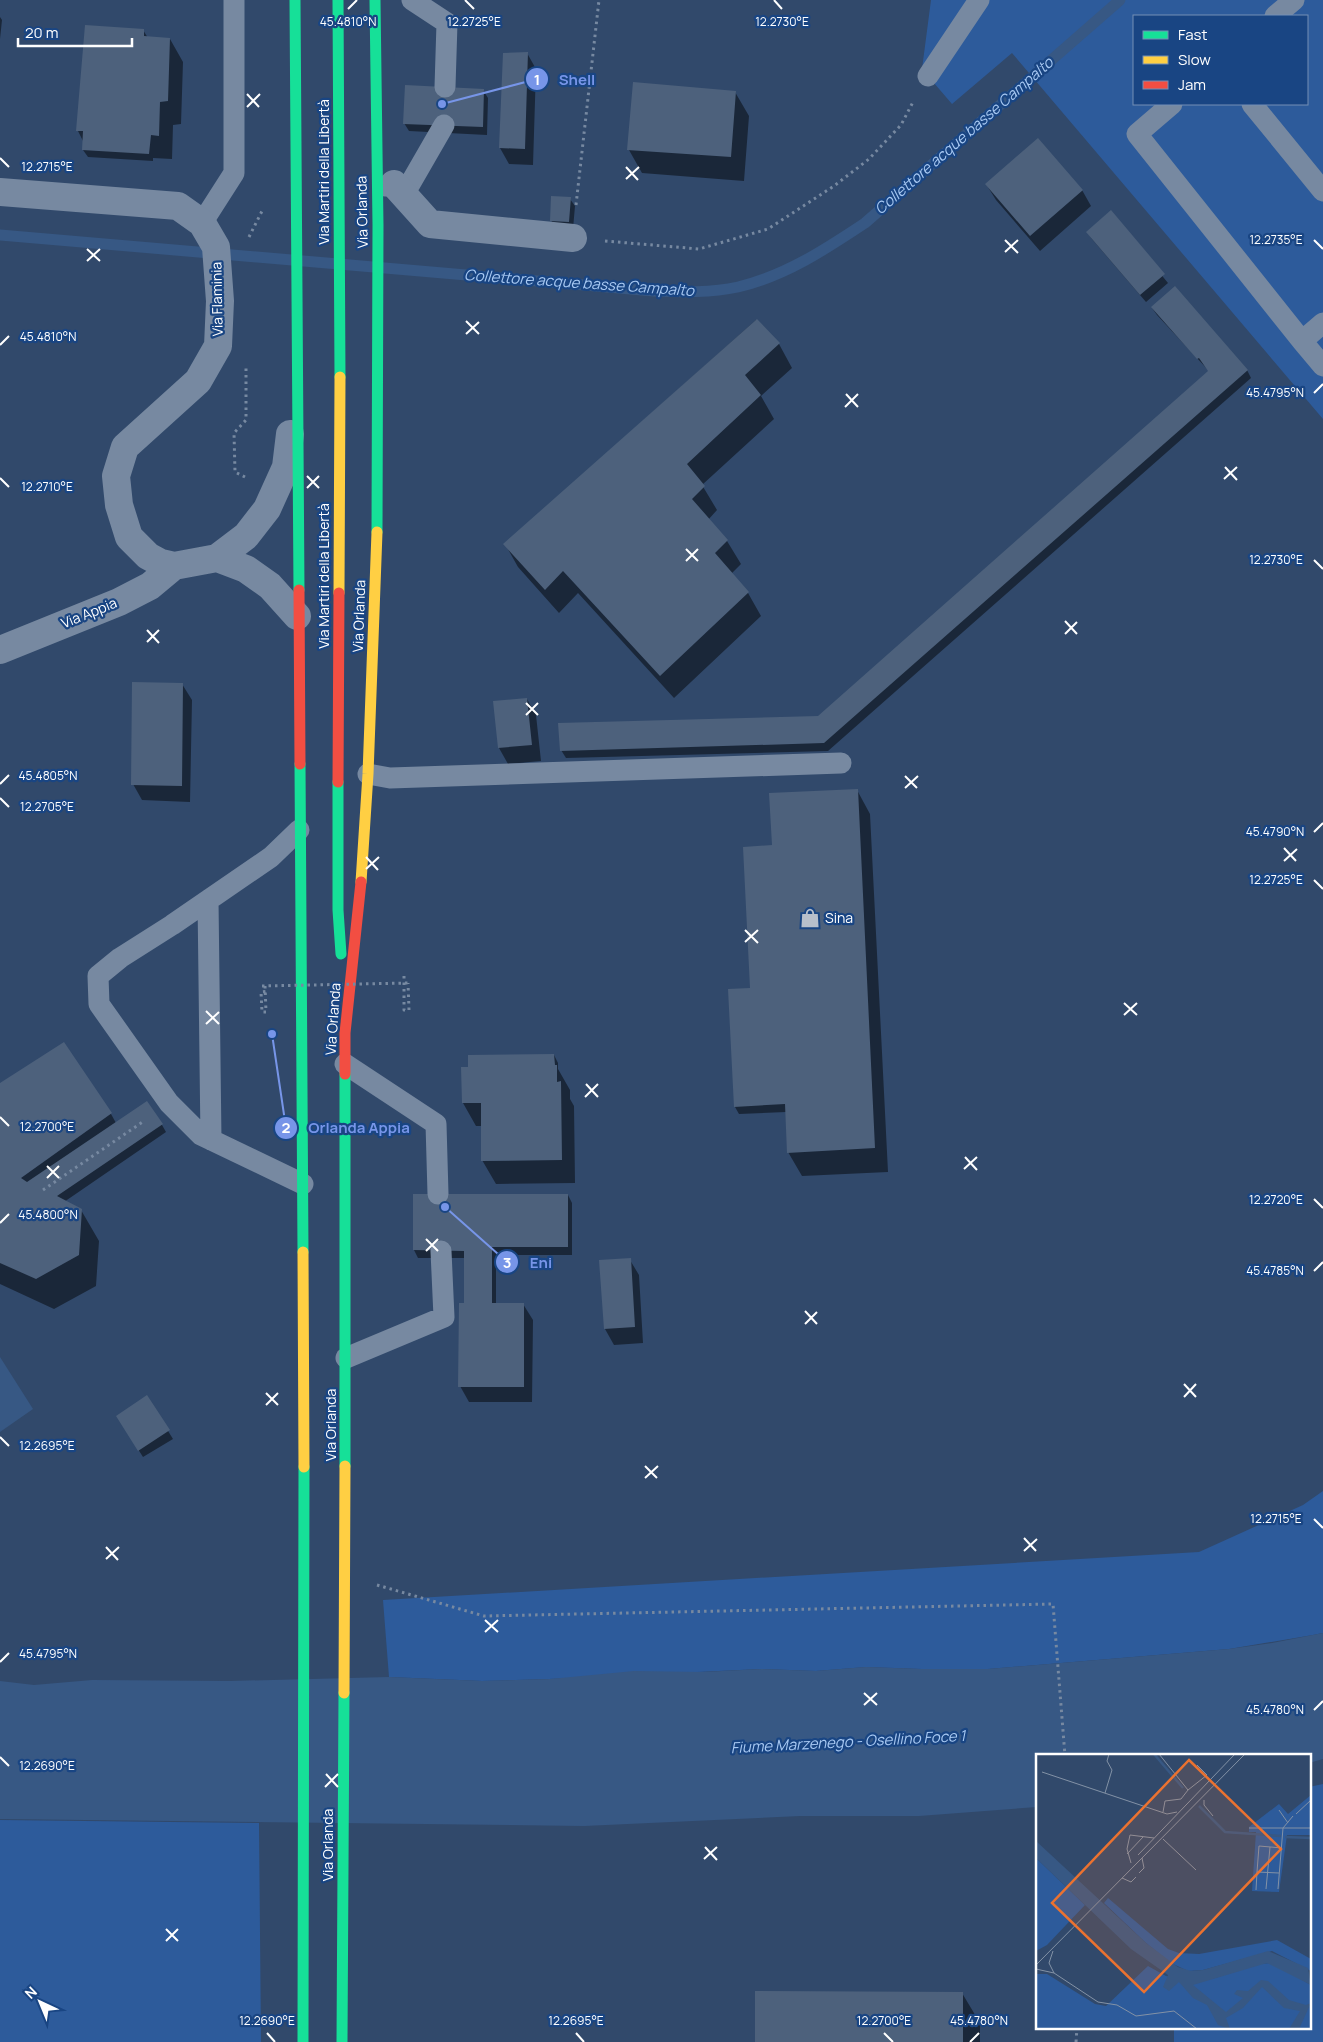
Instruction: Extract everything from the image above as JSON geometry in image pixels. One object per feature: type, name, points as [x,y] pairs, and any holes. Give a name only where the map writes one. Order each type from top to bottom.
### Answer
[{"type":"main road","name":"Via Orlanda","points":[[295,0],[298,379],[297,616],[303,1184],[305,1627],[303,2042]]},
{"type":"main road","name":"Via Martiri della Libertà","points":[[338,0],[340,232],[338,910],[345,1033]]},
{"type":"main road","name":"Via Orlanda","points":[[342,2042],[346,1358],[345,1033],[359,912],[368,774],[377,546],[378,225],[385,185],[375,0]]},
{"type":"street","points":[[385,185],[430,224],[573,238]]},
{"type":"street","name":"Via Flaminia","points":[[0,192],[178,206],[202,223],[216,247],[220,301],[218,346],[198,381],[125,447],[116,476],[119,505],[129,537],[148,556],[162,563],[174,566]]},
{"type":"street","points":[[174,566],[217,558],[246,536],[267,509],[286,467],[298,379]]},
{"type":"street","points":[[217,558],[246,569],[270,586],[297,616]]},
{"type":"street","name":"Via Appia","points":[[0,650],[119,602],[150,586],[174,566]]},
{"type":"lane","points":[[202,223],[234,173],[234,0]]},
{"type":"lane","points":[[412,0],[447,23],[445,87]]},
{"type":"lane","points":[[928,76],[979,0]]},
{"type":"lane","points":[[1276,15],[1294,0]]},
{"type":"lane","points":[[1171,105],[1137,134],[1323,366]]},
{"type":"lane","points":[[1253,105],[1323,191]]},
{"type":"lane","points":[[385,185],[410,184],[444,125]]},
{"type":"lane","points":[[1302,341],[1323,323]]},
{"type":"lane","points":[[368,774],[390,778],[841,763]]},
{"type":"lane","points":[[300,830],[271,857],[120,958],[98,976],[99,1004],[169,1103],[201,1135],[303,1184]]},
{"type":"lane","points":[[208,900],[211,1140]]},
{"type":"lane","points":[[345,1064],[436,1124],[438,1194]]},
{"type":"lane","points":[[346,1358],[444,1317],[441,1251]]},
{"type":"path","points":[[599,0],[573,238],[699,249],[768,229],[834,186],[869,159],[901,125],[928,76]]},
{"type":"path","points":[[246,362],[246,420],[234,433],[235,472],[246,478]]},
{"type":"path","points":[[262,992],[262,1012],[266,1012],[263,986],[408,983],[409,1010],[404,1010],[404,976]]},
{"type":"path","points":[[43,1190],[169,1103]]},
{"type":"path","points":[[371,1583],[484,1616],[1053,1604],[1065,1754]]},
{"type":"shaded area","points":[[931,0],[1323,0],[1323,419],[1012,53],[952,104],[922,69]]},
{"type":"shaded area","points":[[1323,1491],[1323,1633],[1313,1635],[1229,1649],[988,1669],[866,1667],[816,1671],[761,1669],[482,1681],[389,1677],[383,1600],[1199,1552],[1303,1505]]},
{"type":"shaded area","points":[[1323,1784],[1323,2042],[1174,2042],[1174,2030],[1310,2030],[1310,1787]]},
{"type":"shaded area","points":[[0,1820],[259,1823],[261,2042],[0,2042]]},
{"type":"water","points":[[0,1357],[33,1409],[0,1432]]},
{"type":"water","name":"Fiume Marzenego - Osellino Foce 1","points":[[1323,1633],[1323,1759],[1310,1763],[1310,1754],[1036,1754],[1036,1807],[919,1816],[800,1816],[584,1826],[0,1819],[0,1681],[34,1685],[92,1680],[230,1681],[389,1677],[482,1681],[550,1679],[634,1671],[703,1672],[761,1669],[816,1671],[866,1667],[988,1669],[1229,1649]]},
{"type":"building","points":[[85,25],[144,29],[144,36],[170,38],[168,101],[160,102],[159,136],[151,135],[149,154],[82,150],[83,131],[76,131]]},
{"type":"building","points":[[528,52],[525,149],[499,148],[503,53]]},
{"type":"building","points":[[633,82],[736,91],[731,157],[627,150]]},
{"type":"building","points":[[405,85],[484,89],[483,127],[403,124]]},
{"type":"building","points":[[1038,138],[1083,190],[1030,236],[985,184]]},
{"type":"building","points":[[551,196],[571,197],[569,222],[550,221]]},
{"type":"building","points":[[1111,210],[1165,274],[1140,295],[1086,232]]},
{"type":"building","points":[[1175,286],[1248,370],[824,743],[560,751],[558,723],[818,716],[1208,371],[1199,358],[1197,359],[1151,307]]},
{"type":"building","points":[[757,319],[780,343],[745,375],[761,395],[687,464],[705,486],[692,499],[728,540],[715,553],[749,592],[660,676],[563,571],[545,590],[503,544]]},
{"type":"building","points":[[132,682],[183,683],[182,786],[131,785]]},
{"type":"building","points":[[527,698],[532,745],[498,748],[493,701]]},
{"type":"building","points":[[858,789],[875,1148],[787,1153],[785,1104],[734,1107],[728,989],[750,988],[743,847],[772,845],[769,793]]},
{"type":"building","points":[[64,1042],[112,1113],[21,1178],[27,1182],[147,1101],[163,1124],[57,1196],[82,1209],[79,1255],[36,1279],[0,1263],[0,1083]]},
{"type":"building","points":[[554,1054],[555,1065],[557,1065],[557,1082],[561,1081],[562,1160],[481,1161],[481,1103],[462,1103],[461,1067],[468,1067],[468,1055]]},
{"type":"building","points":[[413,1194],[568,1194],[568,1247],[492,1247],[492,1303],[524,1303],[524,1387],[458,1387],[459,1303],[464,1303],[464,1251],[413,1250]]},
{"type":"building","points":[[631,1258],[635,1327],[604,1329],[599,1260]]},
{"type":"building","points":[[147,1395],[170,1430],[138,1451],[116,1416]]},
{"type":"building","points":[[755,1991],[963,1992],[963,2042],[755,2042]]},
{"type":"waterway","name":"Collettore acque basse Campalto","points":[[0,235],[654,291],[686,292],[738,287],[789,269],[820,252],[865,223],[1120,0]]},
{"type":"traffic: fast","points":[[295,0],[299,590]]},
{"type":"traffic: fast","points":[[338,0],[340,377]]},
{"type":"traffic: fast","points":[[375,0],[378,225],[377,532]]},
{"type":"traffic: fast","points":[[300,764],[303,1252]]},
{"type":"traffic: fast","points":[[338,782],[338,910],[341,954]]},
{"type":"traffic: fast","points":[[345,1074],[345,1466]]},
{"type":"traffic: fast","points":[[303,2042],[304,1467]]},
{"type":"traffic: fast","points":[[342,2042],[344,1693]]},
{"type":"traffic: slow","points":[[339,593],[340,377]]},
{"type":"traffic: slow","points":[[361,882],[368,774],[377,532]]},
{"type":"traffic: slow","points":[[303,1252],[304,1467]]},
{"type":"traffic: slow","points":[[344,1693],[345,1466]]},
{"type":"traffic: jam","points":[[299,590],[300,764]]},
{"type":"traffic: jam","points":[[338,782],[339,593]]},
{"type":"traffic: jam","points":[[345,1074],[345,1033],[361,882]]},
{"type":"place","name":"Shell","points":[[442,104]]},
{"type":"place","name":"Sina","points":[[810,918]]},
{"type":"place","name":"Orlanda Appia","points":[[272,1034]]},
{"type":"place","name":"Eni","points":[[445,1207]]}]
